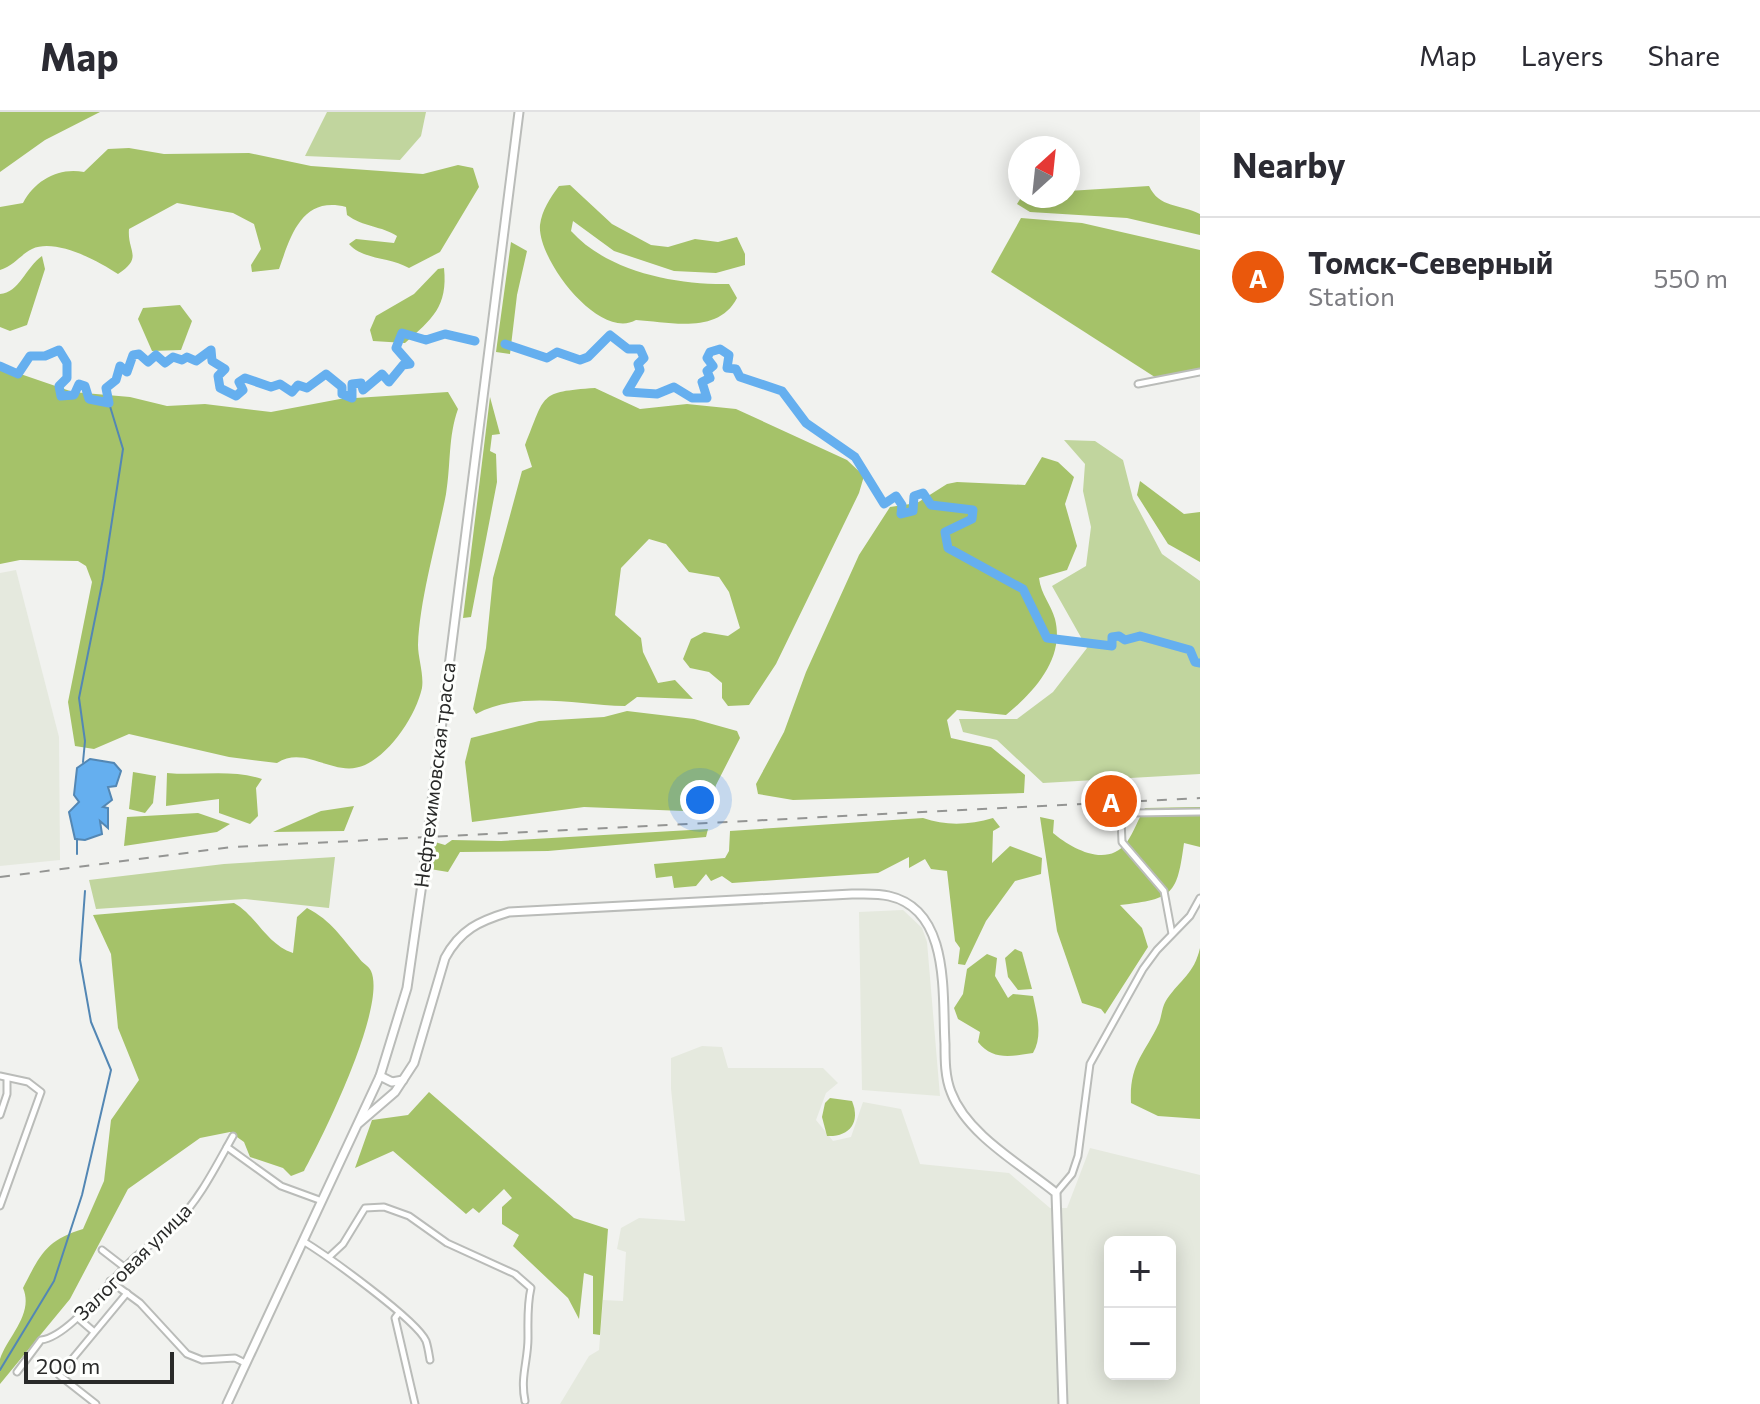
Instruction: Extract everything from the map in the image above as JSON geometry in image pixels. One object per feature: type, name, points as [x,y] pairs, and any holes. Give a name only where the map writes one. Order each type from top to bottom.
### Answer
[{"type":"main road","name":"Нефтехимовская трасса","points":[[227,1404],[380,1076],[407,988],[519,112]]},
{"type":"main road","points":[[359,1123],[405,1079],[414,1063],[445,958],[453,943],[470,926],[486,919],[509,912],[886,895],[913,908],[927,924],[937,946],[946,1071],[951,1094],[971,1123],[1056,1193],[1063,1404]]},
{"type":"main road","points":[[380,1076],[392,1082],[405,1079]]},
{"type":"street","points":[[1138,384],[1200,372]]},
{"type":"street","points":[[1172,935],[1164,891],[1122,842],[1121,820],[1134,813],[1200,812]]},
{"type":"street","points":[[1056,1193],[1076,1167],[1090,1064],[1143,969],[1190,916],[1200,898]]},
{"type":"street","points":[[0,1076],[7,1080],[28,1082],[41,1092],[2,1192],[0,1206]]},
{"type":"street","points":[[0,1115],[7,1094],[7,1080]]},
{"type":"street","name":"Залоговая улица","points":[[17,1372],[41,1340],[54,1338],[78,1318],[124,1267],[175,1224],[198,1195],[233,1136]]},
{"type":"street","points":[[227,1147],[281,1186],[322,1201]]},
{"type":"street","points":[[329,1257],[343,1244],[365,1208],[373,1205],[409,1216],[447,1243],[515,1274],[531,1288],[527,1307],[528,1341],[521,1382],[525,1401]]},
{"type":"street","points":[[303,1241],[329,1257],[426,1340],[430,1360]]},
{"type":"street","points":[[102,1250],[124,1267]]},
{"type":"street","points":[[110,1281],[127,1293],[187,1354],[202,1360],[235,1358],[245,1363]]},
{"type":"street","points":[[96,1404],[59,1375],[127,1293]]},
{"type":"street","points":[[398,1314],[395,1318],[415,1404]]},
{"type":"street","points":[[78,1318],[93,1331]]},
{"type":"shaded area","points":[[16,570],[59,737],[60,860],[0,866],[0,573]]},
{"type":"shaded area","points":[[903,910],[922,928],[927,942],[940,1096],[862,1090],[859,912]]},
{"type":"shaded area","points":[[702,1046],[722,1047],[728,1068],[823,1068],[838,1083],[826,1093],[816,1120],[833,1141],[851,1137],[863,1102],[901,1109],[920,1164],[1009,1173],[1050,1208],[1067,1208],[1090,1148],[1200,1175],[1200,1404],[560,1404],[589,1356],[599,1350],[603,1300],[623,1301],[626,1252],[617,1249],[621,1228],[639,1218],[685,1221],[671,1089],[671,1058]]},
{"type":"green space","points":[[0,112],[100,112],[45,140],[0,172]]},
{"type":"green space","points":[[327,112],[426,112],[421,136],[400,160],[305,156]]},
{"type":"green space","points":[[129,148],[164,154],[249,153],[311,166],[423,174],[458,165],[473,168],[479,187],[440,252],[409,268],[355,249],[349,244],[356,239],[394,243],[397,236],[353,219],[347,215],[346,207],[331,205],[319,207],[300,221],[279,269],[252,272],[251,265],[261,249],[254,224],[233,213],[177,203],[129,229],[132,258],[118,274],[88,257],[53,246],[32,249],[0,270],[0,207],[23,203],[34,188],[49,177],[66,172],[84,172],[108,149]]},
{"type":"green space","points":[[570,185],[612,224],[651,245],[668,247],[695,239],[718,242],[737,237],[745,254],[745,265],[716,273],[674,271],[614,251],[573,221],[571,231],[586,245],[623,266],[687,282],[729,284],[737,298],[729,310],[705,322],[677,324],[636,320],[621,323],[605,319],[589,308],[559,276],[542,240],[540,225],[547,204],[559,186]]},
{"type":"green space","points":[[1149,186],[1164,202],[1200,214],[1200,235],[1127,218],[1030,212],[1024,208],[1080,208],[1080,190]]},
{"type":"green space","points":[[1021,218],[1082,223],[1200,250],[1200,375],[1161,381],[991,272]]},
{"type":"green space","points":[[511,242],[527,251],[517,295],[510,354],[496,352]]},
{"type":"green space","points":[[42,256],[45,269],[27,325],[10,331],[0,327],[0,294],[12,289]]},
{"type":"green space","points":[[444,268],[441,303],[423,327],[405,343],[373,341],[370,330],[376,316],[414,294],[438,269]]},
{"type":"green space","points":[[180,305],[192,321],[181,350],[152,351],[138,319],[143,308]]},
{"type":"green space","points":[[0,367],[73,392],[130,397],[167,406],[205,404],[271,412],[340,399],[448,392],[458,409],[451,440],[446,494],[419,627],[422,688],[408,721],[384,752],[365,765],[342,768],[299,757],[277,763],[229,757],[129,734],[94,749],[75,746],[68,702],[92,582],[86,566],[78,561],[20,560],[0,564]]},
{"type":"green space","points":[[595,388],[640,409],[687,404],[736,409],[847,460],[864,476],[859,493],[776,664],[749,705],[728,706],[722,698],[722,683],[709,672],[690,668],[683,659],[691,639],[704,632],[728,636],[740,628],[729,592],[719,577],[689,572],[666,544],[649,539],[621,568],[615,615],[641,638],[643,652],[658,683],[675,680],[693,699],[637,697],[625,706],[530,701],[511,702],[476,714],[473,709],[486,648],[493,578],[522,471],[532,467],[525,445],[546,399],[563,391]]},
{"type":"green space","points":[[490,397],[500,434],[492,435],[490,451],[496,454],[497,482],[471,617],[463,618]]},
{"type":"green space","points":[[1064,440],[1095,441],[1123,460],[1133,499],[1162,554],[1200,581],[1200,774],[1043,783],[997,740],[963,732],[959,719],[1017,719],[1053,692],[1087,648],[1052,586],[1086,566],[1091,527],[1083,491],[1085,464]]},
{"type":"green space","points":[[1042,457],[1058,462],[1074,477],[1065,504],[1077,546],[1067,570],[1039,578],[1055,619],[1056,648],[1045,673],[1027,696],[1006,715],[957,710],[947,720],[951,738],[991,747],[1025,775],[1024,793],[793,800],[758,794],[756,784],[784,732],[806,672],[859,555],[890,507],[917,503],[947,484],[957,482],[1025,485]]},
{"type":"green space","points":[[1140,481],[1184,514],[1200,512],[1200,562],[1168,544],[1137,495]]},
{"type":"green space","points":[[627,711],[694,719],[737,731],[740,738],[716,785],[708,812],[584,807],[472,822],[465,762],[471,738],[539,721],[604,717]]},
{"type":"green space","points":[[133,772],[156,776],[153,803],[145,813],[129,809]]},
{"type":"green space","points":[[167,773],[227,773],[262,779],[256,788],[258,816],[250,824],[219,813],[219,799],[166,806]]},
{"type":"green space","points":[[354,806],[344,831],[273,832],[321,811]]},
{"type":"green space","points":[[1200,807],[1200,847],[1184,843],[1179,873],[1170,891],[1152,900],[1120,905],[1142,928],[1148,947],[1105,1014],[1101,1009],[1082,1003],[1057,931],[1040,817],[1054,820],[1053,833],[1069,845],[1100,855],[1119,850],[1127,842],[1145,808]]},
{"type":"green space","points":[[198,813],[230,824],[217,832],[124,846],[127,817]]},
{"type":"green space","points":[[923,818],[958,824],[993,818],[1000,827],[993,831],[992,863],[1010,846],[1042,858],[1041,874],[1015,881],[986,921],[965,965],[958,964],[960,948],[955,941],[947,871],[931,869],[925,859],[909,868],[909,857],[878,873],[732,883],[722,876],[711,881],[706,874],[696,886],[674,888],[672,876],[656,878],[654,864],[725,858],[729,851],[730,831]]},
{"type":"green space","points":[[708,829],[706,837],[548,851],[460,852],[448,872],[430,869],[435,842],[445,845],[452,840],[501,841]]},
{"type":"green space","points":[[335,857],[329,908],[245,899],[96,909],[89,880],[224,864]]},
{"type":"green space","points":[[234,903],[276,943],[293,953],[297,917],[307,908],[330,924],[371,971],[373,988],[370,1012],[362,1041],[325,1130],[304,1171],[291,1176],[283,1168],[250,1157],[244,1142],[230,1132],[200,1138],[128,1189],[70,1299],[0,1384],[0,1359],[23,1316],[23,1288],[34,1266],[52,1244],[83,1229],[104,1181],[111,1120],[139,1080],[118,1028],[111,954],[93,915]]},
{"type":"green space","points":[[1200,948],[1200,1119],[1158,1116],[1131,1103],[1132,1079],[1159,1023],[1165,1002],[1191,970]]},
{"type":"green space","points":[[1015,949],[1022,952],[1032,989],[1018,990],[1008,977],[1005,958]]},
{"type":"green space","points":[[987,954],[997,958],[995,976],[1008,998],[1013,994],[1033,996],[1038,1033],[1033,1053],[996,1055],[978,1042],[980,1032],[958,1019],[954,1008],[963,994],[967,969]]},
{"type":"green space","points":[[429,1092],[574,1218],[608,1229],[600,1335],[593,1334],[593,1276],[584,1273],[579,1319],[568,1298],[513,1246],[519,1235],[502,1224],[502,1207],[512,1198],[504,1189],[479,1213],[473,1208],[466,1214],[393,1151],[355,1168],[372,1120],[408,1115]]},
{"type":"green space","points":[[830,1098],[852,1101],[855,1116],[847,1131],[835,1136],[827,1136],[822,1117],[825,1103]]},
{"type":"water","points":[[90,759],[114,763],[121,771],[116,786],[108,787],[112,800],[103,807],[108,808],[108,828],[100,821],[102,834],[85,840],[75,839],[69,812],[79,802],[74,795],[77,768]]},
{"type":"waterway","points":[[0,366],[18,374],[30,356],[45,356],[59,350],[67,363],[67,378],[59,386],[61,396],[74,395],[79,384],[85,386],[89,399],[109,403],[106,388],[116,380],[120,366],[127,372],[133,355],[139,354],[148,362],[156,355],[165,363],[173,357],[196,361],[211,350],[212,361],[225,369],[218,376],[220,388],[236,396],[243,390],[239,382],[245,378],[271,387],[280,384],[292,392],[298,385],[307,388],[326,374],[342,387],[342,394],[352,398],[352,384],[361,383],[363,390],[382,374],[389,382],[403,365],[410,364],[396,348],[402,333],[426,340],[445,334],[475,341]]},
{"type":"waterway","points":[[505,344],[547,358],[557,352],[580,360],[588,357],[610,335],[628,349],[640,349],[644,358],[638,364],[640,370],[627,392],[657,394],[674,387],[692,398],[707,398],[702,382],[710,378],[707,371],[713,366],[707,358],[710,352],[720,349],[729,355],[727,368],[736,369],[740,377],[782,391],[806,423],[855,457],[884,504],[896,496],[902,505],[901,514],[913,511],[914,496],[923,493],[931,505],[973,510],[972,519],[945,532],[948,548],[1023,589],[1047,638],[1112,646],[1112,637],[1119,636],[1125,640],[1140,636],[1190,650],[1195,662],[1200,663]]},
{"type":"waterway","points":[[83,762],[85,741],[79,698],[103,579],[123,449],[109,403]]},
{"type":"waterway","points":[[77,839],[77,854]]},
{"type":"waterway","points":[[0,1370],[54,1281],[82,1195],[111,1070],[91,1022],[80,960],[85,891]]},
{"type":"railway","points":[[0,877],[232,847],[1200,798]]},
{"type":"place","name":"Томск-Северный","points":[[1111,801]]}]
